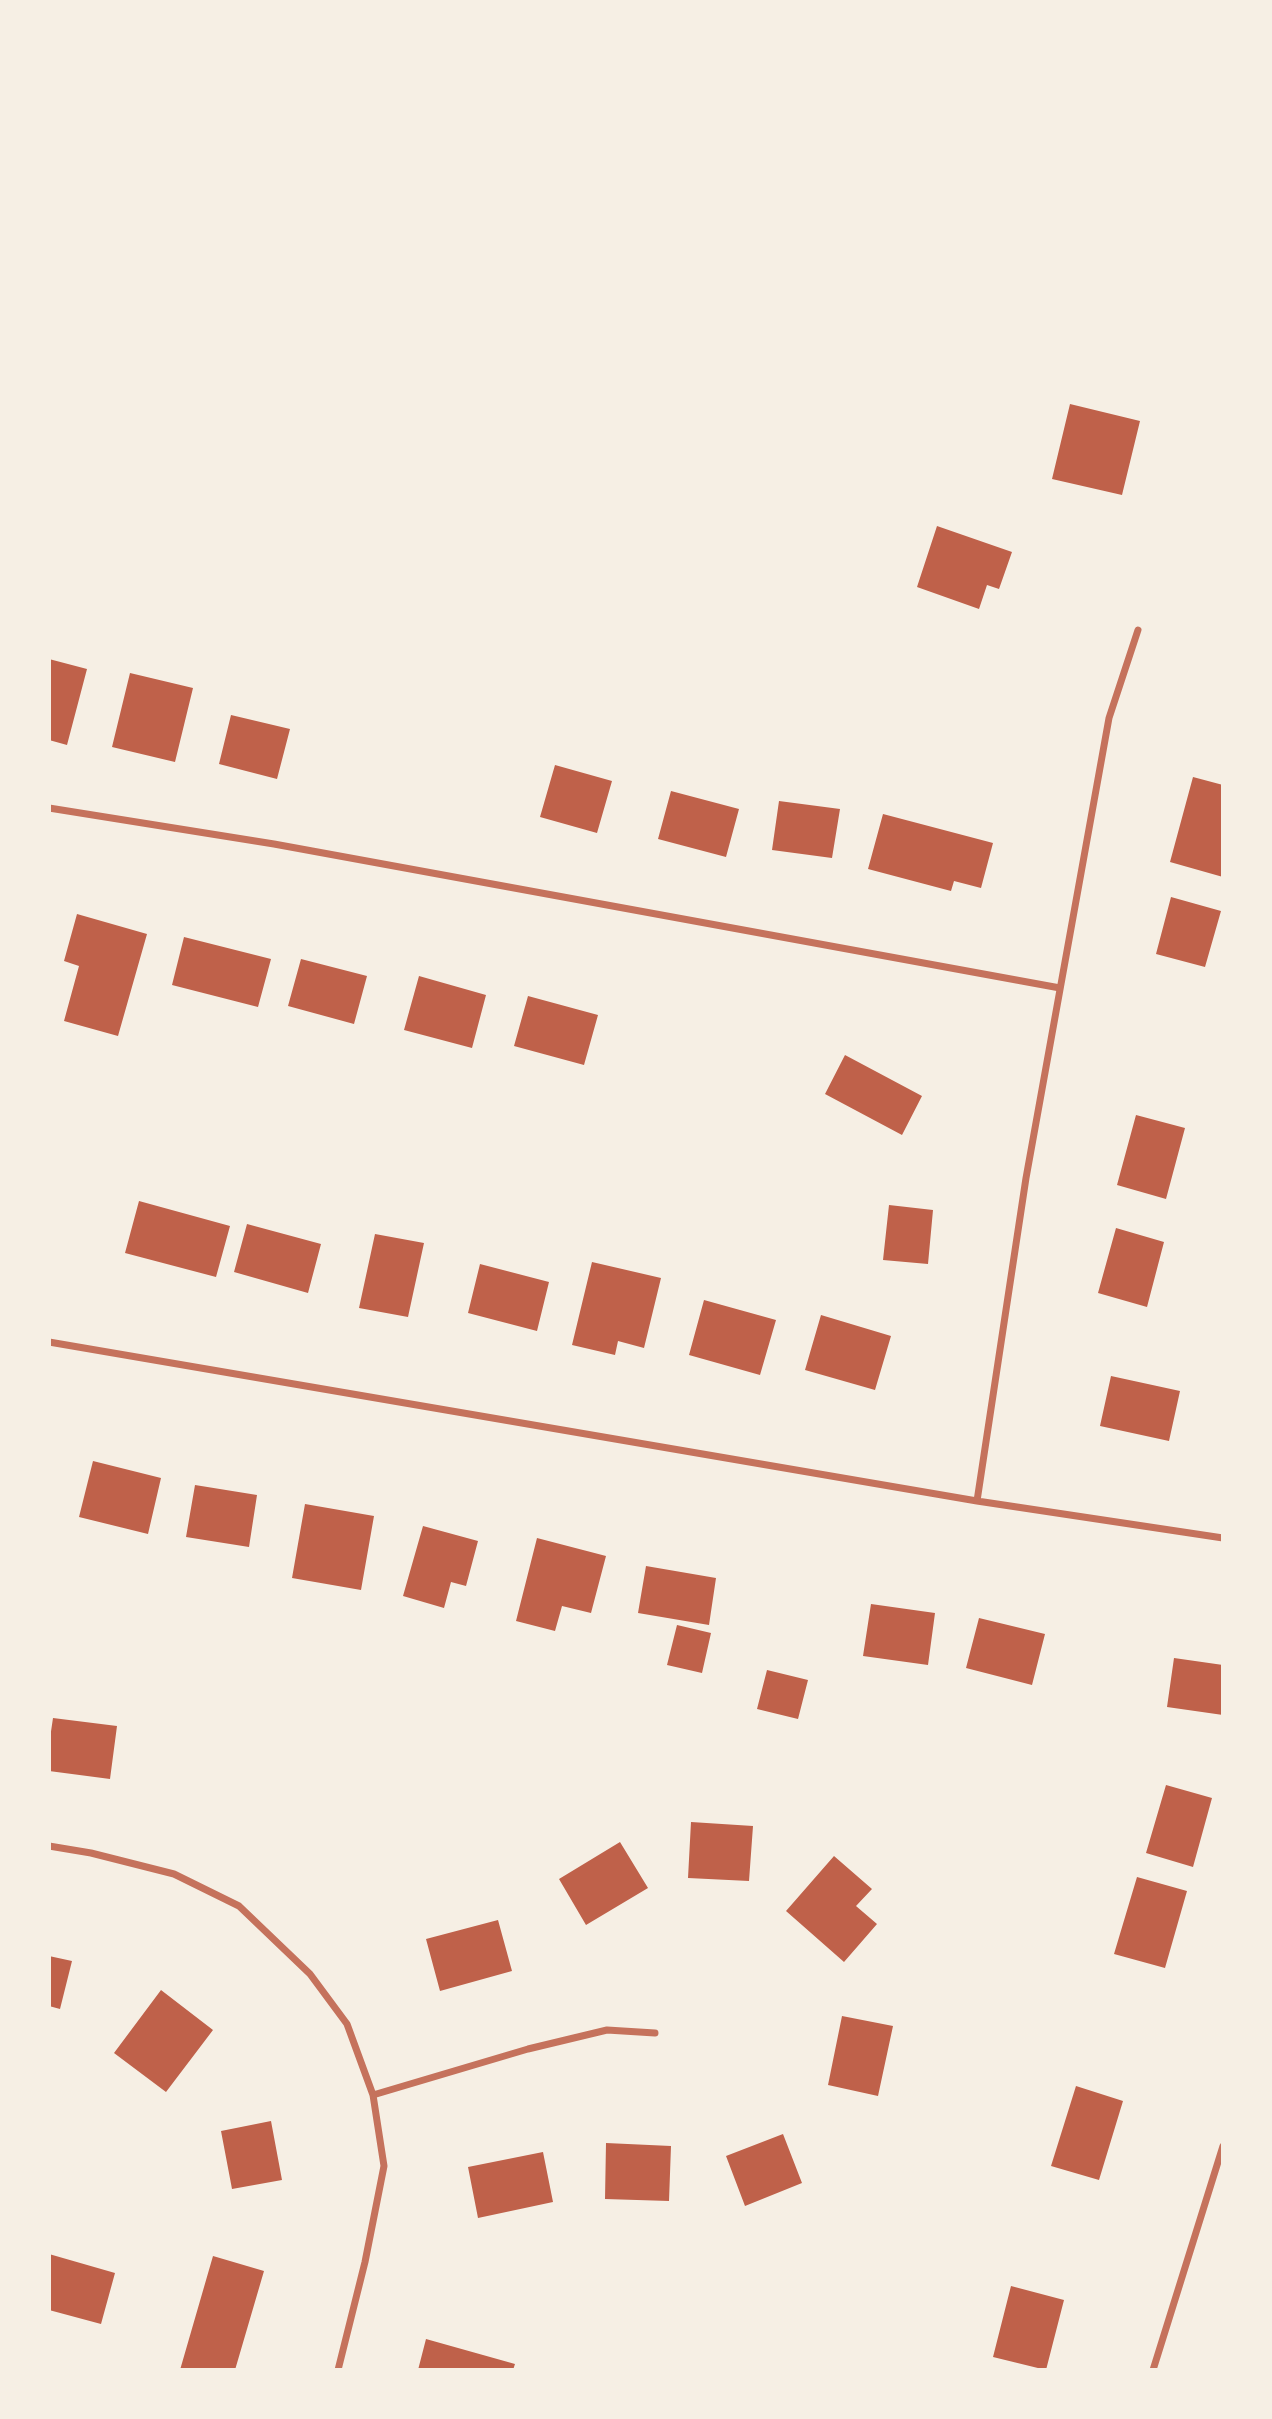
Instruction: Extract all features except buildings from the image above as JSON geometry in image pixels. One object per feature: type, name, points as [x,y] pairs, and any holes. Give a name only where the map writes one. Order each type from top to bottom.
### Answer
[{"type":"street","points":[[977,1501],[1026,1178],[1060,988],[1110,718],[1138,631]]},
{"type":"street","points":[[49,808],[274,844],[1060,988]]},
{"type":"street","points":[[49,1342],[977,1501],[1223,1538]]},
{"type":"street","points":[[49,1846],[90,1853],[174,1874],[239,1906],[310,1974],[347,2024],[373,2095],[383,2166],[365,2262],[338,2370]]},
{"type":"street","points":[[373,2095],[528,2049],[607,2030],[655,2034]]},
{"type":"street","points":[[1153,2370],[1223,2146]]}]
